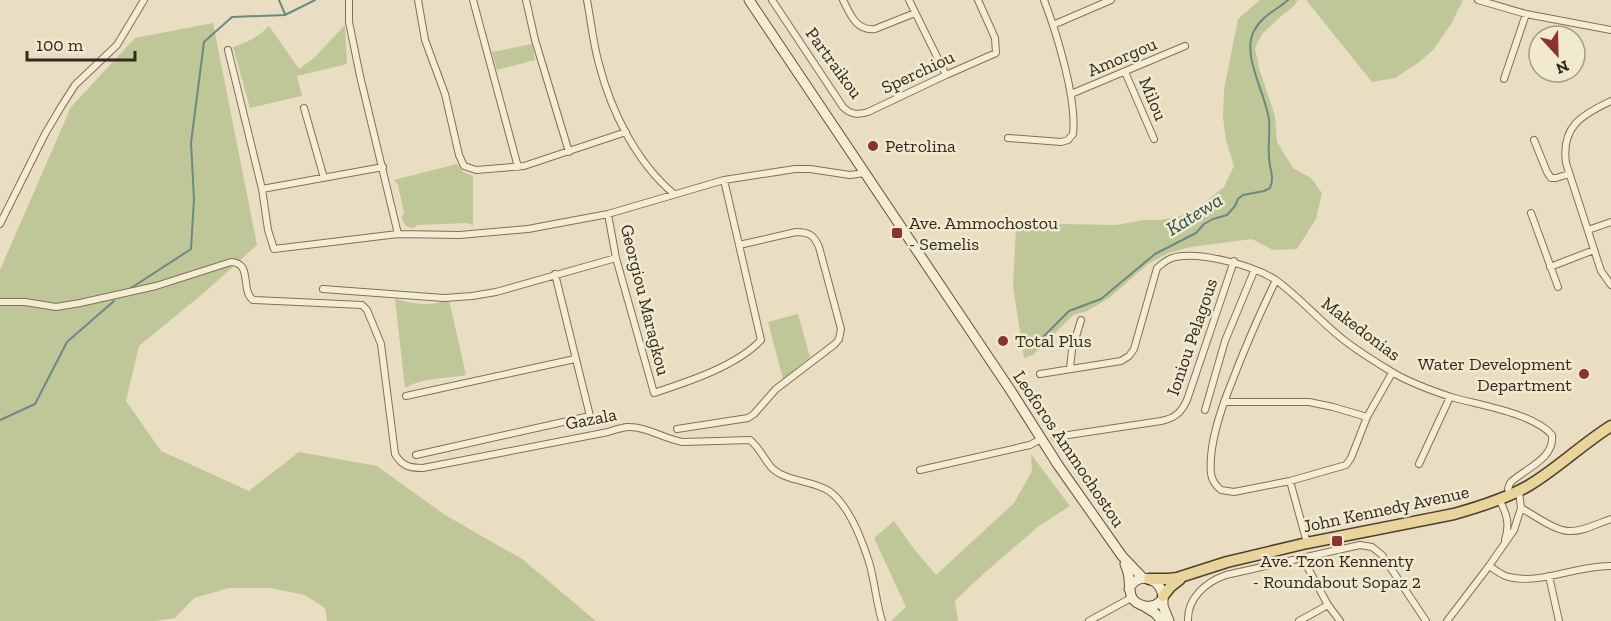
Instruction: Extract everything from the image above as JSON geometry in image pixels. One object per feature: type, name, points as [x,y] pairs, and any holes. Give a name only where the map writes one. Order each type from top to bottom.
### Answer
[{"type":"main road","name":"Leoforos Ammochostou","points":[[749,0],[1011,391],[1058,465],[1122,556],[1145,578]]},
{"type":"main road","name":"John Kennedy Avenue","points":[[1145,578],[1169,579],[1185,576],[1227,562],[1307,543],[1454,514],[1515,492],[1542,476],[1611,426]]},
{"type":"main road","name":"Leoforos Ammochostou","points":[[1122,556],[1129,574],[1130,593]]},
{"type":"main road","name":"John Kennedy Avenue","points":[[1163,598],[1171,586],[1185,576]]},
{"type":"main road","points":[[1162,621],[1155,613],[1137,604],[1130,593],[1133,582],[1145,578],[1157,583],[1169,621]]},
{"type":"main road","points":[[1143,606],[1154,606],[1163,598]]},
{"type":"street","points":[[0,224],[61,107],[75,86],[117,45],[144,0]]},
{"type":"street","points":[[349,0],[349,22],[360,75],[398,234]]},
{"type":"street","points":[[418,0],[425,40],[445,94],[459,155],[464,166],[477,170],[518,167],[626,132]]},
{"type":"street","points":[[473,0],[518,167]]},
{"type":"street","points":[[526,0],[535,39],[569,152]]},
{"type":"street","points":[[587,0],[599,64],[615,112],[635,148],[661,183],[674,194]]},
{"type":"street","name":"Partraikou","points":[[772,0],[843,107],[852,114]]},
{"type":"street","points":[[843,0],[853,20],[869,30],[915,13]]},
{"type":"street","points":[[909,0],[946,75]]},
{"type":"street","name":"Sperchiou","points":[[852,114],[868,112],[996,53],[995,38],[978,0]]},
{"type":"street","points":[[1008,138],[1061,142],[1068,140],[1073,134],[1071,94],[1044,0]]},
{"type":"street","points":[[1053,25],[1110,0]]},
{"type":"street","points":[[1480,1],[1526,14],[1611,30]]},
{"type":"street","points":[[1504,79],[1526,14]]},
{"type":"street","name":"Amorgou","points":[[1071,94],[1185,46]]},
{"type":"street","points":[[228,50],[262,189],[268,230],[274,249],[398,234],[460,235],[517,230],[608,214],[724,180],[803,169],[850,175],[865,173]]},
{"type":"street","name":"Milou","points":[[1125,72],[1154,139]]},
{"type":"street","points":[[1611,101],[1587,113],[1579,120],[1569,131],[1565,147],[1569,174],[1594,250],[1603,274],[1611,285]]},
{"type":"street","points":[[304,108],[324,178]]},
{"type":"street","points":[[1534,140],[1551,178],[1569,174]]},
{"type":"street","points":[[262,189],[383,167]]},
{"type":"street","points":[[676,429],[748,418],[776,389],[831,347],[839,339],[841,329],[816,240],[806,232],[796,232],[740,244],[724,180]]},
{"type":"street","points":[[1531,213],[1558,287]]},
{"type":"street","name":"Georgiou Maragkou","points":[[608,214],[616,258],[654,393],[695,380],[741,356],[761,340],[740,244]]},
{"type":"street","points":[[1588,230],[1611,222]]},
{"type":"street","points":[[1550,267],[1594,250]]},
{"type":"street","name":"Makedonias","points":[[1070,368],[1121,361],[1131,353],[1157,268],[1162,264],[1173,257],[1188,255],[1234,261],[1276,280],[1344,340],[1392,373],[1450,397],[1529,420],[1545,428],[1552,435],[1549,452],[1510,483],[1508,489],[1515,492]]},
{"type":"street","points":[[323,289],[444,298],[472,296],[496,292],[616,258]]},
{"type":"street","name":"Ioniou Pelagous","points":[[1055,437],[1161,421],[1179,414],[1186,400],[1234,261]]},
{"type":"street","name":"Gazala","points":[[0,302],[25,302],[56,307],[80,303],[156,286],[237,262],[244,270],[246,293],[252,300],[362,305],[367,310],[381,344],[395,454],[404,466],[412,468],[423,468],[626,427],[638,428],[683,442],[750,440],[758,446],[773,469],[783,476],[818,485],[830,492],[844,506],[869,562],[882,621]]},
{"type":"street","points":[[1205,410],[1226,341],[1254,271]]},
{"type":"street","points":[[416,455],[590,416],[555,274]]},
{"type":"street","points":[[1276,280],[1251,331],[1215,431],[1212,476],[1217,486],[1227,492],[1234,492],[1290,481],[1346,465],[1367,417],[1392,373]]},
{"type":"street","points":[[1040,374],[1070,368],[1072,350],[1081,320]]},
{"type":"street","points":[[406,396],[575,359]]},
{"type":"street","points":[[1419,464],[1450,397]]},
{"type":"street","points":[[1224,402],[1309,402],[1367,417]]},
{"type":"street","points":[[920,470],[1030,444],[1041,439]]},
{"type":"street","points":[[1290,481],[1307,543]]},
{"type":"street","points":[[1447,621],[1514,530],[1521,508],[1515,492]]},
{"type":"street","points":[[1499,499],[1508,519],[1508,531],[1502,546]]},
{"type":"street","points":[[1521,508],[1566,531],[1584,529],[1611,519]]},
{"type":"street","points":[[1188,621],[1191,605],[1197,594],[1218,578],[1360,545],[1372,547],[1384,558],[1426,621]]},
{"type":"street","points":[[1303,559],[1328,605],[1340,621]]},
{"type":"street","points":[[1489,566],[1512,578],[1536,578],[1593,566],[1611,566]]},
{"type":"street","points":[[1549,576],[1559,621]]},
{"type":"street","points":[[1089,621],[1130,593]]},
{"type":"street","points":[[1299,621],[1328,605]]},
{"type":"green space","points":[[1260,0],[1298,0],[1262,34],[1255,48],[1259,68],[1275,116],[1277,142],[1293,168],[1311,178],[1322,193],[1316,219],[1297,249],[1273,250],[1252,239],[1191,247],[1168,253],[1148,264],[1109,298],[1087,311],[1073,315],[1033,355],[1024,358],[1013,286],[1016,228],[1037,228],[1062,224],[1116,225],[1181,216],[1201,205],[1224,187],[1234,166],[1226,140],[1223,117],[1224,90],[1238,19]]},
{"type":"green space","points":[[1306,0],[1463,0],[1451,24],[1433,50],[1395,78],[1372,82]]},
{"type":"green space","points":[[213,23],[257,245],[139,346],[126,401],[161,451],[249,491],[299,452],[377,466],[445,515],[522,559],[596,621],[327,621],[325,608],[305,595],[270,588],[229,588],[194,598],[175,618],[155,621],[0,621],[0,270],[71,107],[135,38]]},
{"type":"green space","points":[[345,25],[347,64],[297,76],[302,96],[250,108],[233,47],[252,39],[269,26],[299,69],[314,58]]},
{"type":"green space","points":[[532,44],[535,60],[497,70],[492,52]]},
{"type":"green space","points":[[457,164],[463,172],[473,176],[473,226],[468,223],[417,225],[414,228],[406,225],[401,217],[404,213],[398,185],[394,180]]},
{"type":"green space","points":[[395,299],[422,304],[449,300],[466,375],[427,380],[405,388]]},
{"type":"green space","points":[[798,314],[810,357],[783,379],[768,322]]},
{"type":"green space","points":[[1031,454],[1070,506],[1039,526],[955,601],[958,621],[891,621],[906,607],[874,538],[894,521],[936,575],[1014,503],[1032,471]]},
{"type":"waterway","points":[[279,0],[285,14]]},
{"type":"waterway","points":[[128,290],[191,249],[194,199],[191,143],[204,42],[232,17],[285,15],[315,0]]},
{"type":"waterway","name":"Katewa","points":[[1029,349],[1069,311],[1101,299],[1155,254],[1196,233],[1204,224],[1213,219],[1227,215],[1243,195],[1270,188],[1272,180],[1269,161],[1269,120],[1250,51],[1257,26],[1288,0]]},
{"type":"waterway","points":[[0,420],[35,404],[67,342],[114,301]]},
{"type":"place","name":"Petrolina","points":[[873,146]]},
{"type":"place","name":"Ave. Ammochostou - Semelis","points":[[897,233]]},
{"type":"place","name":"Total Plus","points":[[1003,341]]},
{"type":"place","name":"Water Development Department","points":[[1584,374]]},
{"type":"place","name":"Ave. Tzon Kennenty - Roundabout Sopaz 2","points":[[1337,541]]}]
